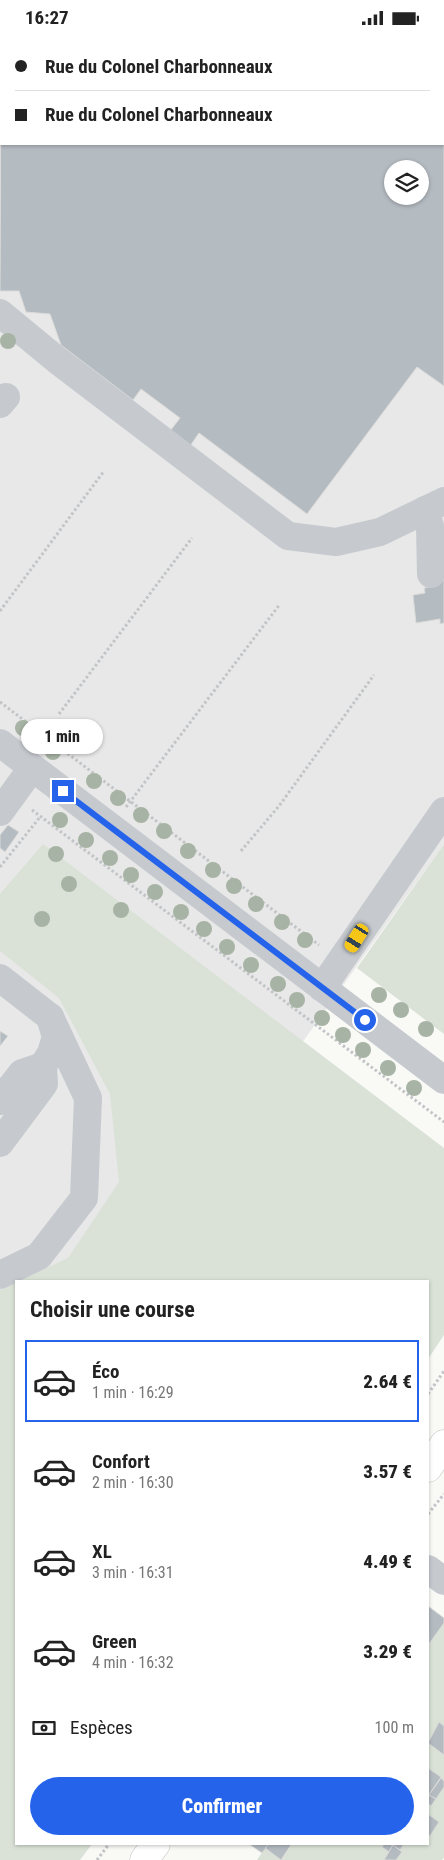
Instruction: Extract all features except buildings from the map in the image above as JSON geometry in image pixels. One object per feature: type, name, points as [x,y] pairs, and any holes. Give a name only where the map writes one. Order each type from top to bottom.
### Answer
[{"type":"main road","points":[[429,1466],[444,1444]]},
{"type":"main road","points":[[144,1860],[155,1845]]},
{"type":"street","points":[[0,313],[57,360],[288,536],[336,542],[380,532],[434,506]]},
{"type":"street","points":[[430,574],[430,526],[434,506]]},
{"type":"street","points":[[0,743],[444,1080]]},
{"type":"street","points":[[6,803],[32,768]]},
{"type":"street","points":[[322,988],[342,962],[444,811]]},
{"type":"street","points":[[0,978],[50,1017],[88,1098],[84,1197],[38,1256],[0,1275]]},
{"type":"street","points":[[0,1143],[44,1083],[43,1066],[51,1053],[56,1037],[50,1017]]},
{"type":"street","points":[[0,1101],[22,1073],[43,1066]]},
{"type":"street","points":[[429,1570],[444,1581]]},
{"type":"path","points":[[0,611],[104,471]]},
{"type":"path","points":[[59,714],[192,538]]},
{"type":"path","points":[[111,827],[280,604]]},
{"type":"path","points":[[241,851],[279,806],[374,675]]},
{"type":"path","points":[[0,702],[342,962]]},
{"type":"path","points":[[6,803],[40,817],[444,1122]]},
{"type":"path","points":[[0,867],[40,817]]},
{"type":"path","points":[[429,1393],[444,1371]]},
{"type":"path","points":[[429,1513],[444,1494]]},
{"type":"path","points":[[97,1860],[107,1845]]},
{"type":"shaded area","points":[[0,145],[444,145],[444,844],[133,1280],[15,1280],[0,1467]]},
{"type":"shaded area","points":[[43,844],[444,1148],[444,1335],[429,1358],[429,1280],[20,1280],[68,1258],[119,1182],[110,1094],[59,998],[0,951],[0,894]]},
{"type":"shaded area","points":[[444,844],[444,1034],[357,968]]},
{"type":"shaded area","points":[[15,1282],[15,1845],[91,1845],[80,1860],[0,1860],[0,1290]]},
{"type":"shaded area","points":[[444,1623],[444,1858],[442,1860],[281,1860],[290,1845],[429,1845],[429,1644]]},
{"type":"shaded area","points":[[265,1848],[281,1860],[257,1860]]},
{"type":"route","points":[[63,791],[365,1020]]}]
